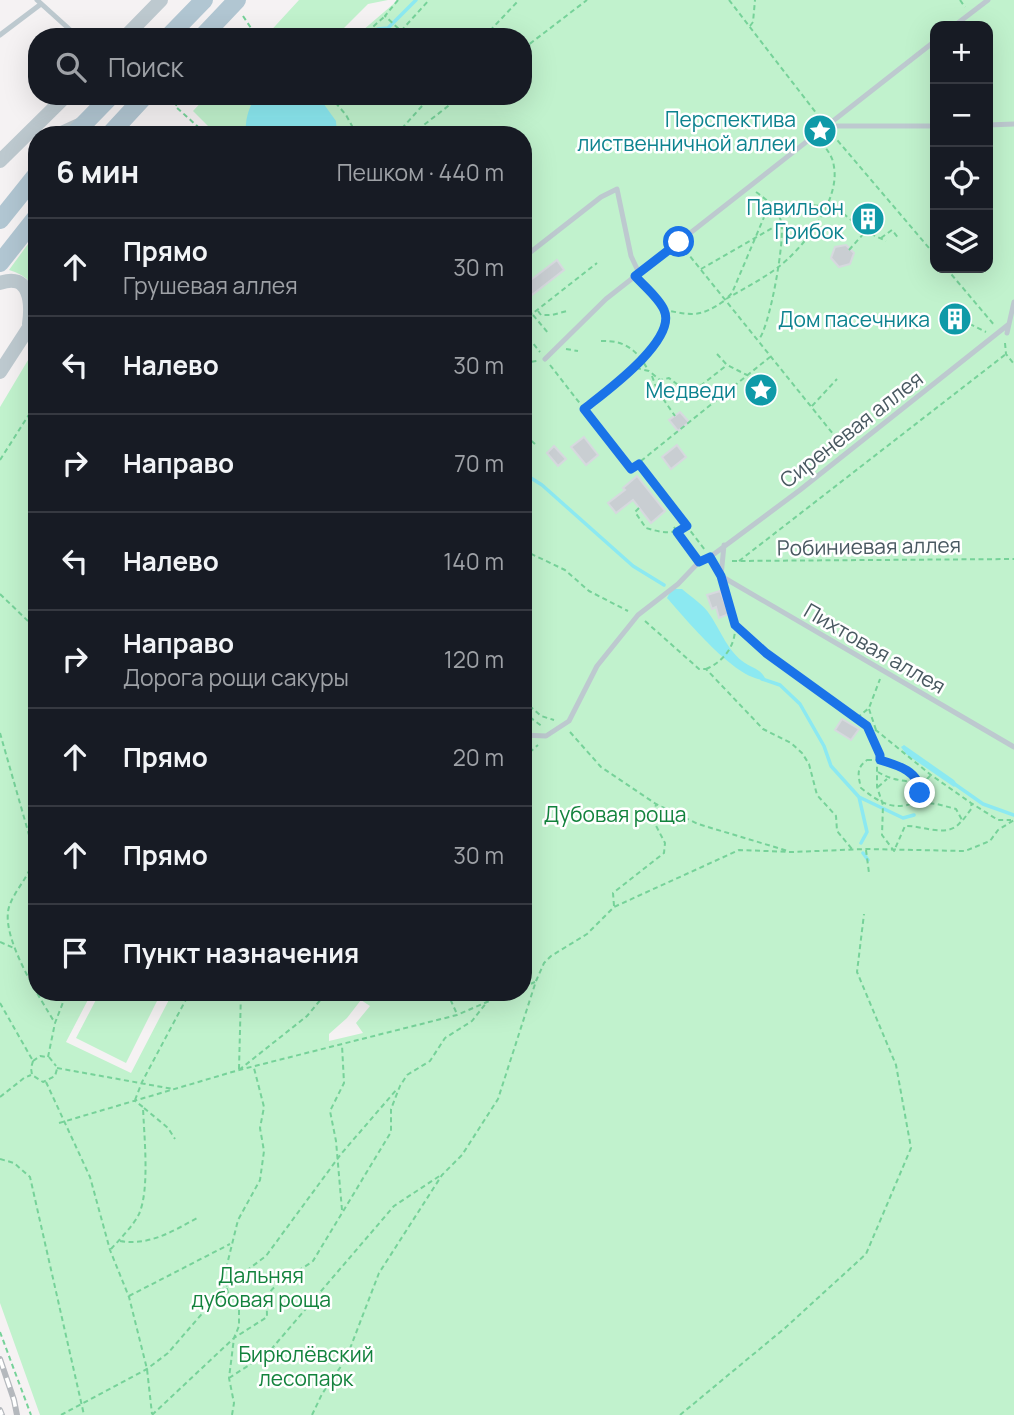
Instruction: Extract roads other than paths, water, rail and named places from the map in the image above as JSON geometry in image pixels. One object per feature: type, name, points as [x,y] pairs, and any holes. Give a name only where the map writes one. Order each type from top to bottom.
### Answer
[{"type":"main road","points":[[177,28],[204,0]]},
{"type":"main road","points":[[214,28],[240,8]]},
{"type":"main road","points":[[81,126],[102,105]]},
{"type":"main road","points":[[117,126],[137,105]]},
{"type":"main road","points":[[0,220],[28,185]]},
{"type":"main road","points":[[0,263],[28,227]]},
{"type":"street","points":[[134,28],[161,0]]},
{"type":"street","points":[[35,126],[57,105]]},
{"type":"street","points":[[0,161],[28,133]]},
{"type":"street","points":[[12,149],[28,145]]},
{"type":"street","points":[[0,283],[9,279],[17,281],[28,293]]},
{"type":"street","points":[[0,372],[28,328]]},
{"type":"lane","points":[[961,21],[988,0]]},
{"type":"lane","points":[[0,35],[39,2],[68,28]]},
{"type":"lane","points":[[545,359],[606,299],[930,45]]},
{"type":"lane","points":[[993,125],[1014,124]]},
{"type":"lane","points":[[826,126],[930,126]]},
{"type":"lane","points":[[532,251],[601,197],[617,189],[637,275]]},
{"type":"lane","points":[[1000,331],[1011,333],[1009,324],[1014,302]]},
{"type":"lane","name":"Сиреневая аллея","points":[[532,735],[552,734],[564,725],[576,710],[597,666],[638,615],[699,562],[710,557],[800,490],[1009,324]]},
{"type":"lane","points":[[721,576],[724,545]]},
{"type":"lane","points":[[710,557],[721,576]]},
{"type":"lane","name":"Пихтовая аллея","points":[[721,576],[1014,747]]},
{"type":"water","points":[[251,105],[324,105],[336,121],[336,126],[246,126]]},
{"type":"water","points":[[675,589],[682,589],[704,608],[734,653],[760,671],[766,680],[754,678],[741,671],[699,634],[667,598]]},
{"type":"water","points":[[904,745],[957,784],[954,787],[906,754],[901,747]]},
{"type":"waterway","points":[[388,28],[416,0]]},
{"type":"waterway","points":[[532,479],[633,566],[664,585]]},
{"type":"waterway","points":[[762,679],[780,685],[800,704],[824,746],[831,766],[859,797],[867,832],[861,843]]},
{"type":"waterway","points":[[956,785],[983,804],[1014,815]]},
{"type":"waterway","points":[[859,797],[903,818],[914,815]]},
{"type":"waterway","points":[[863,853],[868,860]]},
{"type":"railway","points":[[0,1359],[17,1415]]},
{"type":"railway","points":[[0,1410],[2,1415]]},
{"type":"place","name":"Перспектива лиственничной аллеи","points":[[820,131]]},
{"type":"place","name":"Павильон Грибок","points":[[868,219]]},
{"type":"place","name":"Дом пасечника","points":[[955,319]]},
{"type":"place","name":"Медведи","points":[[761,390]]},
{"type":"park label","name":"Дубовая роща","points":[[615,814]]},
{"type":"park label","name":"Дальняя дубовая роща","points":[[261,1287]]},
{"type":"park label","name":"Бирюлёвский лесопарк","points":[[306,1366]]}]
